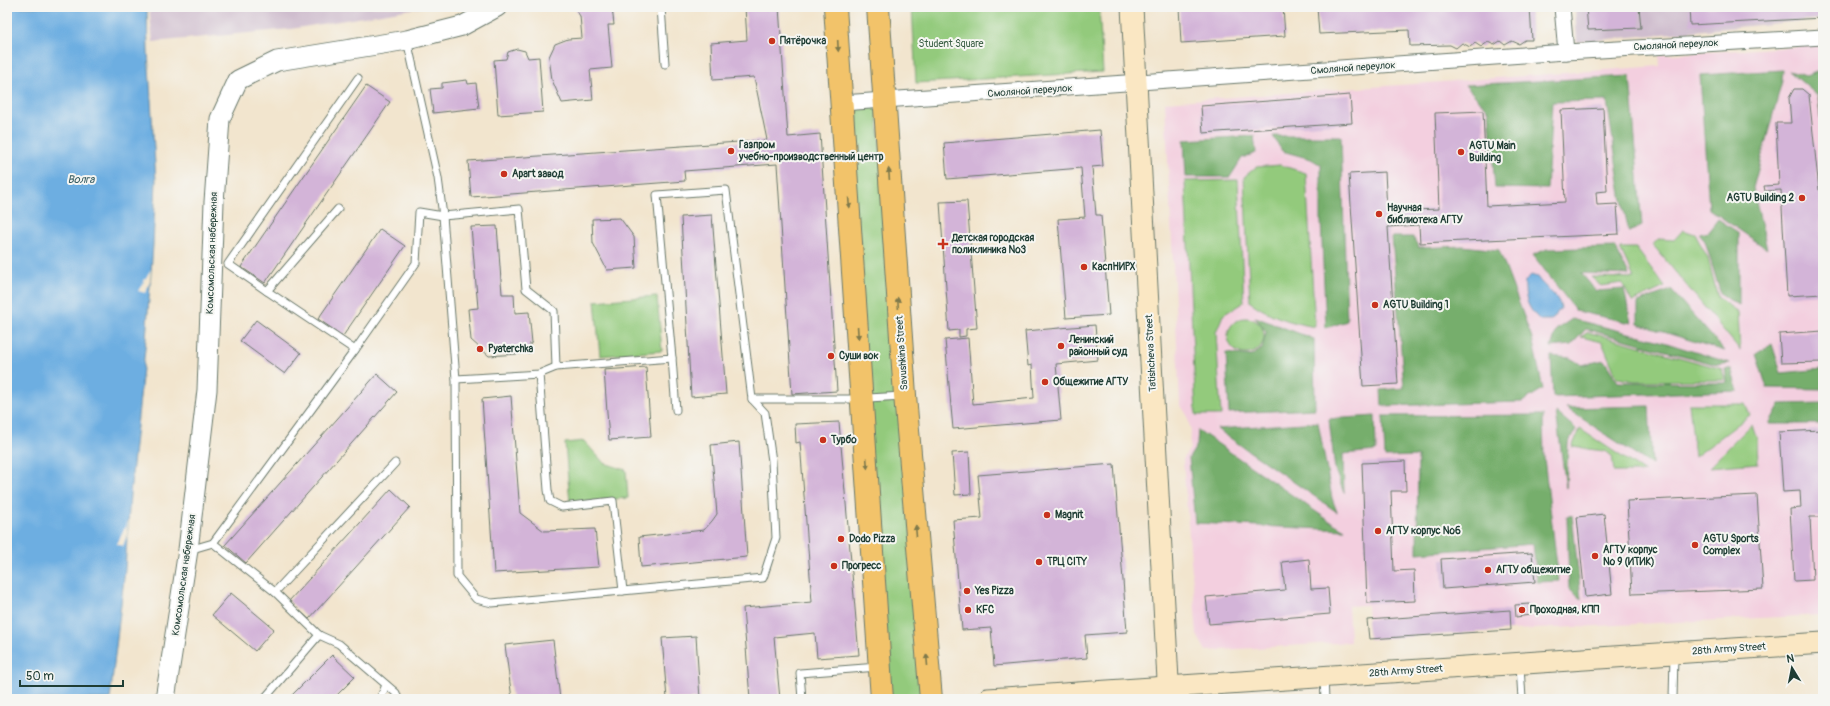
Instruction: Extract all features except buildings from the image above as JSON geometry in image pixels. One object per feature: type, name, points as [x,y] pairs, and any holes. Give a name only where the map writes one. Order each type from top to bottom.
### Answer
[{"type":"highway","points":[[836,7],[882,699]]},
{"type":"highway","name":"Savushkina Street","points":[[878,7],[905,395],[931,699]]},
{"type":"main road","name":"Tatishcheva Street","points":[[1132,7],[1169,693]]},
{"type":"main road","name":"28th Army Street","points":[[988,699],[1169,693],[1324,676],[1823,643]]},
{"type":"street","name":"Комсомольская набережная","points":[[165,699],[188,550],[207,390],[219,263],[220,119],[238,80],[277,61],[407,40],[462,26],[497,7]]},
{"type":"street","points":[[1562,7],[1566,52]]},
{"type":"street","name":"Смоляной переулок","points":[[842,103],[884,102],[1566,52],[1823,36]]},
{"type":"lane","points":[[660,7],[665,64]]},
{"type":"lane","points":[[407,40],[438,178],[443,216],[456,379],[457,576],[476,599],[492,603],[763,578],[776,538],[772,461],[765,413],[752,399],[726,190],[657,195],[676,410]]},
{"type":"lane","points":[[355,350],[267,291],[219,263],[358,78]]},
{"type":"lane","points":[[188,550],[213,543],[355,350],[416,263],[419,212],[443,216],[519,208],[526,289],[554,311],[556,367]]},
{"type":"lane","points":[[267,291],[338,209]]},
{"type":"lane","points":[[456,379],[540,374],[556,367],[672,358]]},
{"type":"lane","points":[[540,374],[550,501],[562,507],[613,501],[623,591]]},
{"type":"lane","points":[[752,399],[862,398],[905,395]]},
{"type":"lane","points":[[275,592],[395,463]]},
{"type":"lane","points":[[213,543],[275,592],[319,635],[339,644],[396,693],[398,699]]},
{"type":"lane","points":[[264,699],[319,635]]},
{"type":"lane","points":[[1673,699],[1674,653]]},
{"type":"lane","points":[[1520,663],[1522,699]]},
{"type":"lane","points":[[802,699],[800,673],[880,667]]},
{"type":"lane","points":[[1324,676],[1325,699]]},
{"type":"lane","points":[[380,699],[386,685]]},
{"type":"shaded area","points":[[149,7],[424,7],[291,29],[153,42]]},
{"type":"shaded area","points":[[1575,7],[1823,7],[1823,19],[1577,42]]},
{"type":"shaded area","points":[[1823,45],[1823,615],[1511,630],[1369,639],[1367,605],[1348,606],[1350,642],[1206,651],[1197,635],[1183,460],[1190,448],[1191,431],[1187,415],[1180,404],[1165,102],[1660,66],[1659,55]]},
{"type":"green space","name":"Student Square","points":[[912,7],[1099,7],[1103,72],[916,83]]},
{"type":"green space","points":[[1823,69],[1823,145],[1818,96],[1789,71],[1807,76]]},
{"type":"green space","points":[[1783,70],[1782,81],[1753,188],[1767,249],[1709,209],[1700,75]]},
{"type":"green space","points":[[1630,76],[1642,226],[1629,232],[1621,195],[1607,101],[1552,102],[1547,189],[1495,188],[1489,111],[1465,85]]},
{"type":"green space","points":[[877,107],[924,699],[884,699],[847,108]]},
{"type":"green space","points":[[1254,136],[1256,153],[1242,158],[1230,177],[1186,177],[1184,140]]},
{"type":"green space","points":[[1273,136],[1341,136],[1347,321],[1326,328],[1321,221],[1321,165],[1311,159],[1282,151]]},
{"type":"green space","points":[[1280,165],[1306,173],[1315,327],[1281,318],[1266,312],[1250,302],[1244,177],[1256,167]]},
{"type":"green space","points":[[1238,180],[1244,302],[1223,315],[1216,332],[1221,415],[1196,415],[1185,181]]},
{"type":"green space","points":[[1718,219],[1739,233],[1739,305],[1721,295],[1705,241],[1699,234],[1708,232]]},
{"type":"green space","points":[[1683,230],[1695,234],[1708,258],[1718,298],[1738,312],[1740,350],[1653,245],[1658,239],[1674,240]]},
{"type":"green space","points":[[1392,237],[1413,237],[1419,248],[1463,246],[1499,250],[1532,338],[1543,389],[1522,402],[1382,406],[1381,390],[1404,388]]},
{"type":"green space","points":[[1615,247],[1629,275],[1581,273],[1596,291],[1624,289],[1631,323],[1576,311],[1533,255],[1547,249]]},
{"type":"green space","points":[[1620,248],[1636,248],[1665,287],[1632,302],[1622,283],[1601,286],[1591,277],[1634,278]]},
{"type":"green space","points":[[1671,290],[1725,351],[1638,324],[1638,302]]},
{"type":"green space","points":[[657,296],[662,351],[600,356],[595,301]]},
{"type":"green space","points":[[1255,317],[1314,339],[1315,409],[1229,413],[1226,353],[1251,356],[1262,349],[1266,332]]},
{"type":"green space","points":[[1246,318],[1256,321],[1261,326],[1264,336],[1261,346],[1256,351],[1246,354],[1236,351],[1231,346],[1228,336],[1231,326],[1236,321]]},
{"type":"green space","points":[[1572,319],[1657,340],[1730,363],[1717,365],[1586,329],[1571,345],[1551,347],[1557,329]]},
{"type":"green space","points":[[1588,332],[1722,369],[1725,380],[1635,381],[1617,378],[1602,342],[1581,337]]},
{"type":"green space","points":[[1772,344],[1781,373],[1823,369],[1823,389],[1767,388],[1756,354]]},
{"type":"green space","points":[[1551,356],[1570,358],[1582,365],[1604,360],[1618,382],[1727,383],[1725,369],[1731,369],[1738,391],[1553,397]]},
{"type":"green space","points":[[1823,403],[1823,424],[1769,424],[1780,404]]},
{"type":"green space","points":[[1689,404],[1745,404],[1750,415],[1695,457]]},
{"type":"green space","points":[[1649,406],[1652,465],[1566,408]]},
{"type":"green space","points":[[1556,412],[1576,429],[1568,444],[1566,488]]},
{"type":"green space","points":[[1543,415],[1544,458],[1559,581],[1537,582],[1533,544],[1417,553],[1418,456],[1385,457],[1383,416]]},
{"type":"green space","points":[[1375,416],[1376,451],[1343,454],[1344,493],[1335,470],[1329,419]]},
{"type":"green space","points":[[1318,422],[1332,498],[1337,512],[1217,429]]},
{"type":"green space","points":[[1752,424],[1757,439],[1758,463],[1709,467]]},
{"type":"green space","points":[[1580,429],[1645,472],[1614,472],[1612,456],[1604,451],[1572,447]]},
{"type":"green space","points":[[1198,430],[1328,520],[1345,530],[1195,523],[1189,458],[1197,445]]},
{"type":"green space","points":[[584,441],[604,463],[626,470],[628,498],[570,503],[565,443]]},
{"type":"green space","points":[[1572,515],[1581,599],[1569,589],[1567,517]]},
{"type":"water","name":"Волга","points":[[7,7],[147,7],[148,51],[156,181],[153,245],[146,339],[130,494],[125,569],[110,699],[7,699]]},
{"type":"water","points":[[1531,275],[1537,277],[1560,303],[1561,308],[1551,320],[1540,320],[1532,312],[1528,303],[1525,293],[1525,281]]},
{"type":"pier","points":[[151,269],[150,282],[145,293],[138,291]]},
{"type":"pier","points":[[128,521],[127,535],[123,546],[117,544]]},
{"type":"place","name":"Пятёрочка","points":[[772,41]]},
{"type":"place","name":"Газпром учебно-производственный центр","points":[[731,151]]},
{"type":"place","name":"AGTU Main Building","points":[[1461,152]]},
{"type":"place","name":"Apart завод","points":[[504,174]]},
{"type":"place","name":"AGTU Building 2","points":[[1802,198]]},
{"type":"place","name":"Научная библиотека АГТУ","points":[[1379,214]]},
{"type":"place","name":"Детская городская поликлиника №3","points":[[943,244]]},
{"type":"place","name":"КаспНИРХ","points":[[1084,267]]},
{"type":"place","name":"AGTU Building 1","points":[[1375,305]]},
{"type":"place","name":"Ленинский районный суд","points":[[1061,346]]},
{"type":"place","name":"Pyaterchka","points":[[480,349]]},
{"type":"place","name":"Суши вок","points":[[831,356]]},
{"type":"place","name":"Общежитие АГТУ","points":[[1045,382]]},
{"type":"place","name":"Турбо","points":[[823,440]]},
{"type":"place","name":"Magnit","points":[[1047,515]]},
{"type":"place","name":"АГТУ корпус №6","points":[[1378,531]]},
{"type":"place","name":"Dodo Pizza","points":[[841,539]]},
{"type":"place","name":"AGTU Sports Complex","points":[[1695,545]]},
{"type":"place","name":"АГТУ корпус № 9 (ИТИК)","points":[[1595,556]]},
{"type":"place","name":"ТРЦ CITY","points":[[1039,562]]},
{"type":"place","name":"Прогресс","points":[[834,566]]},
{"type":"place","name":"АГТУ общежитие","points":[[1488,570]]},
{"type":"place","name":"Yes Pizza","points":[[967,591]]},
{"type":"place","name":"KFC","points":[[968,610]]},
{"type":"place","name":"Проходная, КПП","points":[[1522,610]]}]
